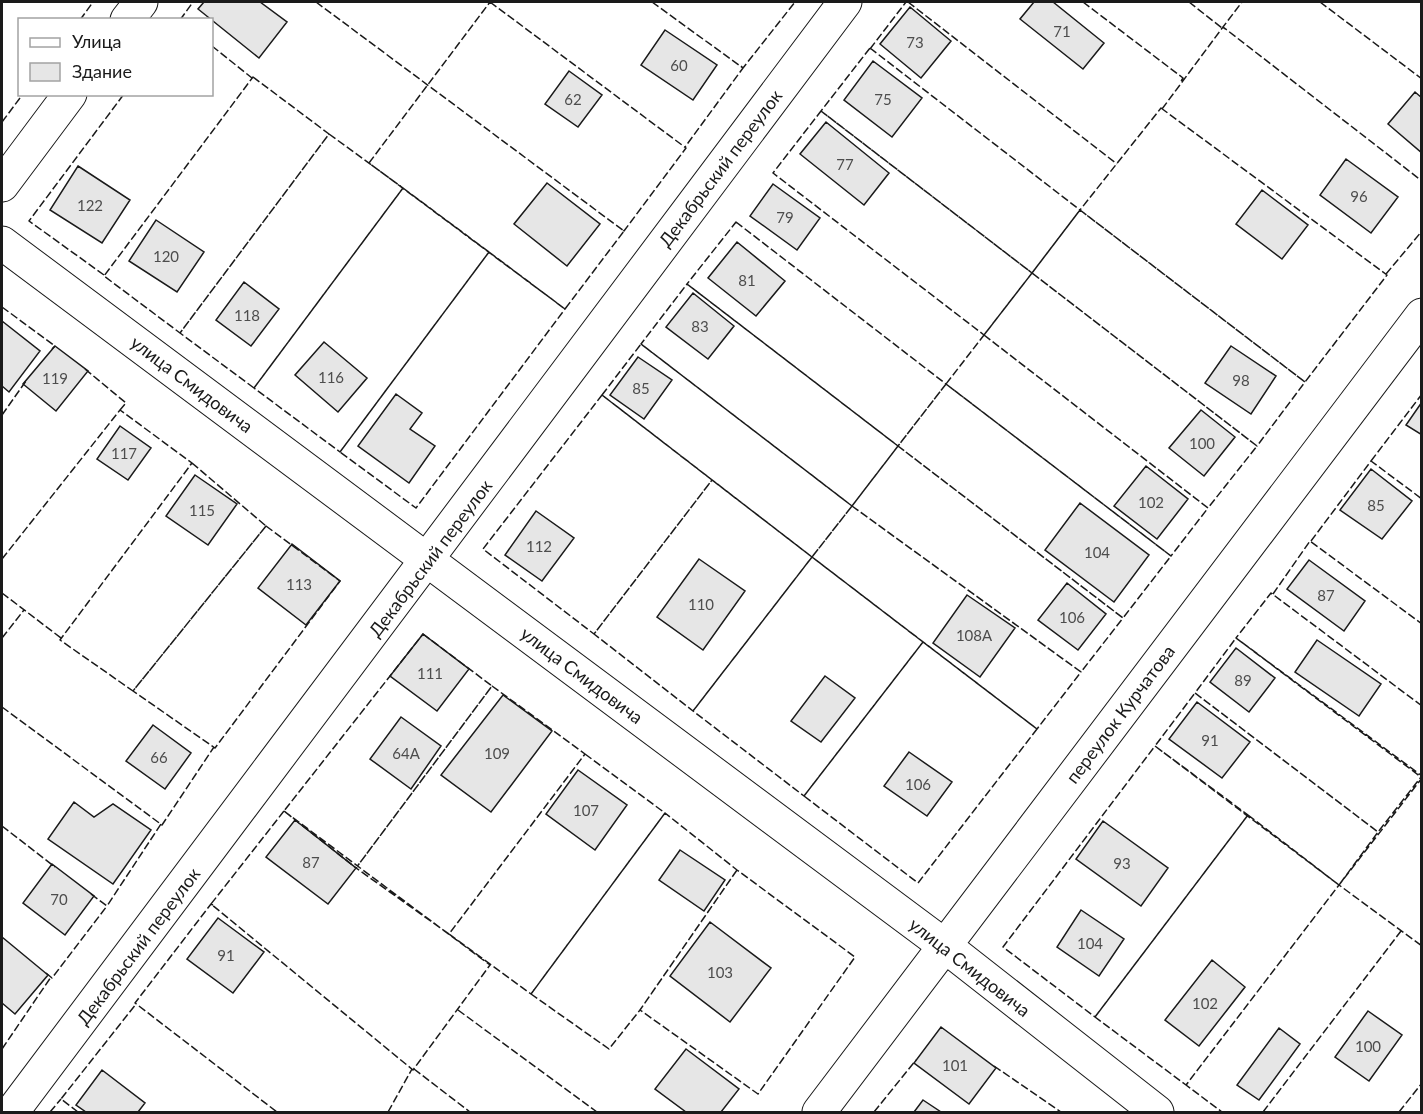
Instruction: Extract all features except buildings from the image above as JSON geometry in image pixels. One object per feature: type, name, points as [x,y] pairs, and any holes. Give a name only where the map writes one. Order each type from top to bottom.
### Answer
[{"type":"street","points":[[129,18],[141,2]]},
{"type":"street","name":"Декабрьский переулок","points":[[12,1113],[845,2]]},
{"type":"street","points":[[2,185],[69,96]]},
{"type":"street","name":"улица Смидовича","points":[[2,243],[945,946],[1157,1113]]},
{"type":"street","name":"переулок Курчатова","points":[[819,1113],[1422,315]]},
{"type":"fence","points":[[81,18],[93,2]]},
{"type":"fence","points":[[181,18],[193,2]]},
{"type":"fence","points":[[316,2],[624,231],[565,309],[369,163],[490,2]]},
{"type":"fence","points":[[490,2],[686,148],[624,231],[621,229]]},
{"type":"fence","points":[[652,2],[743,68],[685,147]]},
{"type":"fence","points":[[741,66],[743,68],[795,2]]},
{"type":"fence","points":[[870,49],[906,2]]},
{"type":"fence","points":[[908,2],[1117,164]]},
{"type":"fence","points":[[1083,2],[1183,78],[1181,81]]},
{"type":"fence","points":[[1189,2],[1222,28]]},
{"type":"fence","points":[[1225,29],[1223,27],[1242,2]]},
{"type":"fence","points":[[1320,2],[1422,79]]},
{"type":"fence","points":[[1162,109],[1223,27],[1422,181]]},
{"type":"fence","points":[[213,47],[252,78]]},
{"type":"fence","points":[[870,48],[1080,210],[1032,273],[821,111],[870,48]]},
{"type":"fence","points":[[253,77],[329,134],[180,333],[104,276],[253,77]]},
{"type":"fence","points":[[2,122],[22,96]]},
{"type":"fence","points":[[104,275],[29,221],[123,96]]},
{"type":"fence","points":[[1161,108],[1387,275],[1305,382],[1080,210],[1161,108]]},
{"type":"fence","points":[[821,111],[1032,273],[984,335],[773,173],[821,111]]},
{"type":"fence","points":[[329,134],[403,188],[254,388],[180,333],[329,134]]},
{"type":"fence","points":[[403,188],[489,252],[340,452],[254,388],[403,188]]},
{"type":"fence","points":[[1080,210],[1305,382],[1257,446],[1032,273],[1080,210]]},
{"type":"fence","points":[[736,222],[946,384],[898,446],[687,284],[736,222]]},
{"type":"fence","points":[[1386,274],[1422,231]]},
{"type":"fence","points":[[489,252],[565,309],[416,508],[340,452],[489,252]]},
{"type":"fence","points":[[1032,273],[1257,446],[1208,508],[984,335],[1032,273]]},
{"type":"fence","points":[[687,284],[898,446],[852,506],[641,344],[687,284]]},
{"type":"fence","points":[[2,307],[55,346],[52,349]]},
{"type":"fence","points":[[984,335],[1208,508],[1171,556],[946,384],[984,335]]},
{"type":"fence","points":[[852,506],[812,557],[602,395],[641,344],[852,506],[1081,672],[1123,618],[898,446],[852,506]]},
{"type":"fence","points":[[85,369],[126,403],[120,410]]},
{"type":"fence","points":[[2,415],[26,381]]},
{"type":"fence","points":[[946,384],[1171,556],[1123,618],[898,446],[946,384]]},
{"type":"fence","points":[[1371,461],[1422,394]]},
{"type":"fence","points":[[602,395],[712,480],[594,634],[483,549],[602,395]]},
{"type":"fence","points":[[2,559],[120,410],[192,463],[190,465]]},
{"type":"fence","points":[[1311,541],[1371,461],[1422,499]]},
{"type":"fence","points":[[192,463],[266,526],[133,691],[60,640],[192,463]]},
{"type":"fence","points":[[712,480],[812,557],[693,711],[594,634],[712,480]]},
{"type":"fence","points":[[852,506],[1081,672],[1037,729],[812,557],[852,506]]},
{"type":"fence","points":[[266,526],[340,581],[215,748],[133,691],[266,526]]},
{"type":"fence","points":[[1273,594],[1310,541],[1422,624]]},
{"type":"fence","points":[[812,557],[923,642],[804,796],[693,711],[812,557]]},
{"type":"fence","points":[[2,593],[61,638]]},
{"type":"fence","points":[[1422,706],[1271,593],[1236,638],[1422,776],[1421,777],[1378,832],[1195,693],[1236,638],[1421,777],[1422,778],[1339,885],[1422,946]]},
{"type":"fence","points":[[2,638],[24,610]]},
{"type":"fence","points":[[423,634],[492,686],[356,868],[284,811],[423,634]]},
{"type":"fence","points":[[923,642],[1037,729],[918,883],[804,796],[923,642]]},
{"type":"fence","points":[[492,686],[585,754],[449,934],[356,868],[492,686]]},
{"type":"fence","points":[[1195,693],[1378,832],[1339,885],[1155,746],[1195,693]]},
{"type":"fence","points":[[2,707],[162,825],[214,747]]},
{"type":"fence","points":[[1155,746],[1248,815],[1095,1017],[1003,947],[1155,746]]},
{"type":"fence","points":[[585,754],[665,813],[531,994],[449,934],[585,754]]},
{"type":"fence","points":[[284,811],[490,965],[413,1070],[211,904],[284,811]]},
{"type":"fence","points":[[737,870],[640,1010],[609,1049],[531,994],[665,813],[737,870],[855,957],[758,1094],[640,1010],[737,870]]},
{"type":"fence","points":[[1248,815],[1339,885],[1186,1085],[1095,1017],[1248,815]]},
{"type":"fence","points":[[91,894],[107,906],[161,824]]},
{"type":"fence","points":[[2,826],[55,867]]},
{"type":"fence","points":[[213,905],[211,904],[135,1003],[277,1112]]},
{"type":"fence","points":[[46,973],[52,978],[107,906]]},
{"type":"fence","points":[[1263,1112],[1401,931],[1399,929]]},
{"type":"fence","points":[[2,1049],[51,977]]},
{"type":"fence","points":[[78,1112],[61,1099],[136,1004]]},
{"type":"fence","points":[[458,1010],[597,1112]]},
{"type":"fence","points":[[874,1112],[916,1060]]},
{"type":"fence","points":[[994,1066],[1061,1112]]},
{"type":"fence","points":[[388,1112],[412,1069]]},
{"type":"fence","points":[[414,1069],[470,1112]]},
{"type":"fence","points":[[1188,1083],[1186,1085],[1222,1112]]},
{"type":"fence","points":[[1399,1112],[1422,1083]]},
{"type":"fence","points":[[50,1112],[61,1099]]}]
